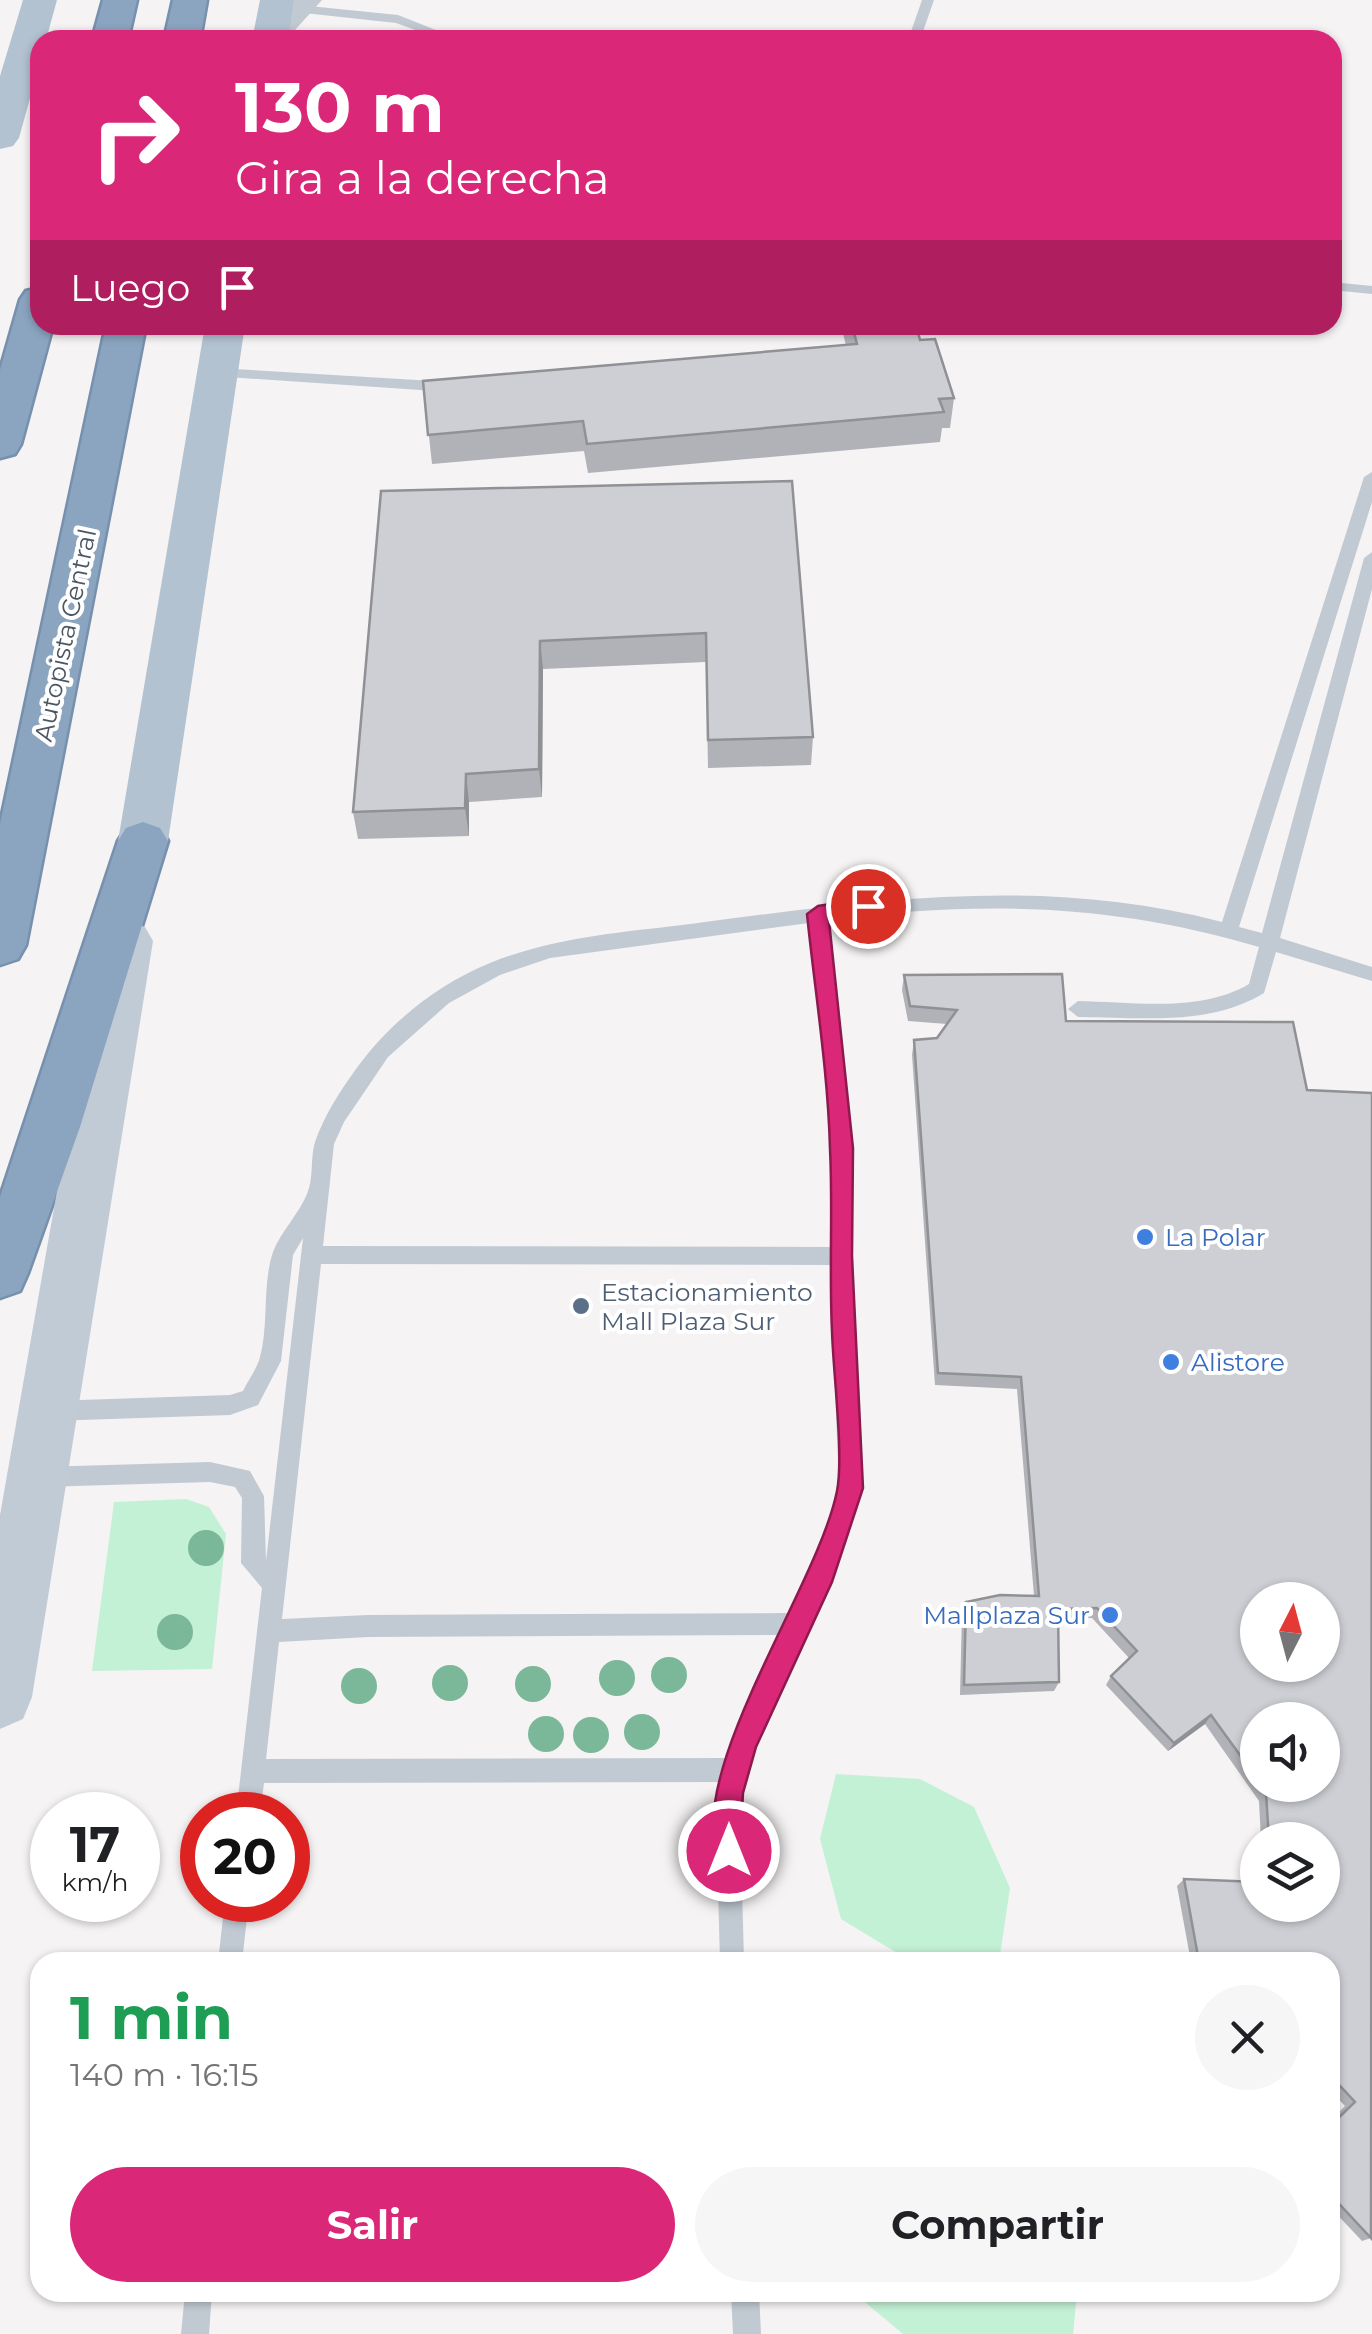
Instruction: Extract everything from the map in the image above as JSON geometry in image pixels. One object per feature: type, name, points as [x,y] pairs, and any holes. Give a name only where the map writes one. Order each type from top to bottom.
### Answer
[{"type":"highway","points":[[112,30],[120,0]]},
{"type":"highway","points":[[184,30],[190,0]]},
{"type":"highway","points":[[0,444],[30,335]]},
{"type":"highway","name":"Autopista Central","points":[[0,945],[124,335]]},
{"type":"highway","points":[[0,1274],[53,1126],[143,841]]},
{"type":"main road","points":[[31,30],[40,0]]},
{"type":"main road","points":[[277,30],[295,3]]},
{"type":"main road","points":[[3,127],[30,34]]},
{"type":"main road","points":[[0,62],[3,127]]},
{"type":"main road","points":[[0,1697],[223,335]]},
{"type":"lane","points":[[918,30],[928,0]]},
{"type":"lane","points":[[295,3],[398,19],[428,30]]},
{"type":"lane","points":[[1342,287],[1372,290]]},
{"type":"lane","points":[[217,373],[418,388],[460,386]]},
{"type":"lane","points":[[1230,930],[1372,477]]},
{"type":"lane","points":[[1078,1008],[1210,1007],[1240,1002],[1257,988],[1372,558]]},
{"type":"lane","points":[[251,1792],[324,1144],[349,1092],[397,1033],[469,981],[554,949],[928,900],[1050,900],[1170,916],[1230,930],[1372,974]]},
{"type":"lane","points":[[732,1952],[728,1812],[734,1770],[796,1624],[819,1582],[850,1488],[840,1256],[842,1148],[818,914]]},
{"type":"lane","points":[[49,1411],[230,1405],[250,1398],[270,1361],[282,1254],[316,1197]]},
{"type":"lane","points":[[309,1255],[840,1256]]},
{"type":"lane","points":[[39,1477],[210,1472],[242,1478],[253,1496],[252,1563],[273,1583]]},
{"type":"lane","points":[[268,1631],[368,1626],[796,1624]]},
{"type":"lane","points":[[254,1772],[734,1770]]},
{"type":"lane","points":[[231,1952],[235,1922]]},
{"type":"lane","points":[[195,2334],[198,2302]]},
{"type":"lane","points":[[745,2302],[746,2334]]},
{"type":"green space","points":[[186,1499],[209,1507],[226,1534],[212,1669],[92,1671],[114,1502]]},
{"type":"green space","points":[[836,1774],[920,1779],[974,1807],[1010,1888],[1000,1952],[895,1952],[841,1919],[820,1839]]},
{"type":"green space","points":[[1076,2302],[1073,2334],[903,2334],[866,2303]]},
{"type":"building","points":[[855,335],[919,335],[920,340],[935,339],[954,398],[939,399],[944,412],[587,444],[583,421],[428,435],[423,381],[857,344]]},
{"type":"building","points":[[792,481],[813,737],[708,740],[706,633],[540,641],[539,769],[466,774],[465,808],[353,812],[381,491]]},
{"type":"building","name":"Mallplaza Sur","points":[[1062,974],[1066,1021],[1293,1022],[1307,1090],[1372,1093],[1371,2238],[1340,2205],[1340,2116],[1355,2102],[1340,2086],[1340,1952],[1197,1952],[1184,1879],[1240,1881],[1240,1922],[1340,1922],[1340,1822],[1268,1822],[1267,1802],[1340,1802],[1340,1702],[1240,1702],[1240,1755],[1211,1715],[1174,1743],[1111,1676],[1137,1651],[1097,1608],[1058,1609],[1059,1682],[964,1685],[966,1602],[1000,1595],[1039,1596],[1021,1377],[938,1373],[914,1040],[937,1038],[957,1010],[910,1006],[904,975]]},
{"type":"place","name":"La Polar","points":[[1145,1237]]},
{"type":"place","name":"Estacionamiento Mall Plaza Sur","points":[[581,1306]]},
{"type":"place","name":"Alistore","points":[[1171,1362]]},
{"type":"place","name":"Mallplaza Sur","points":[[1110,1615]]},
{"type":"route","points":[[729,1851],[730,1793],[743,1744],[819,1582],[850,1488],[840,1256],[842,1148],[818,914],[868,906]]}]
